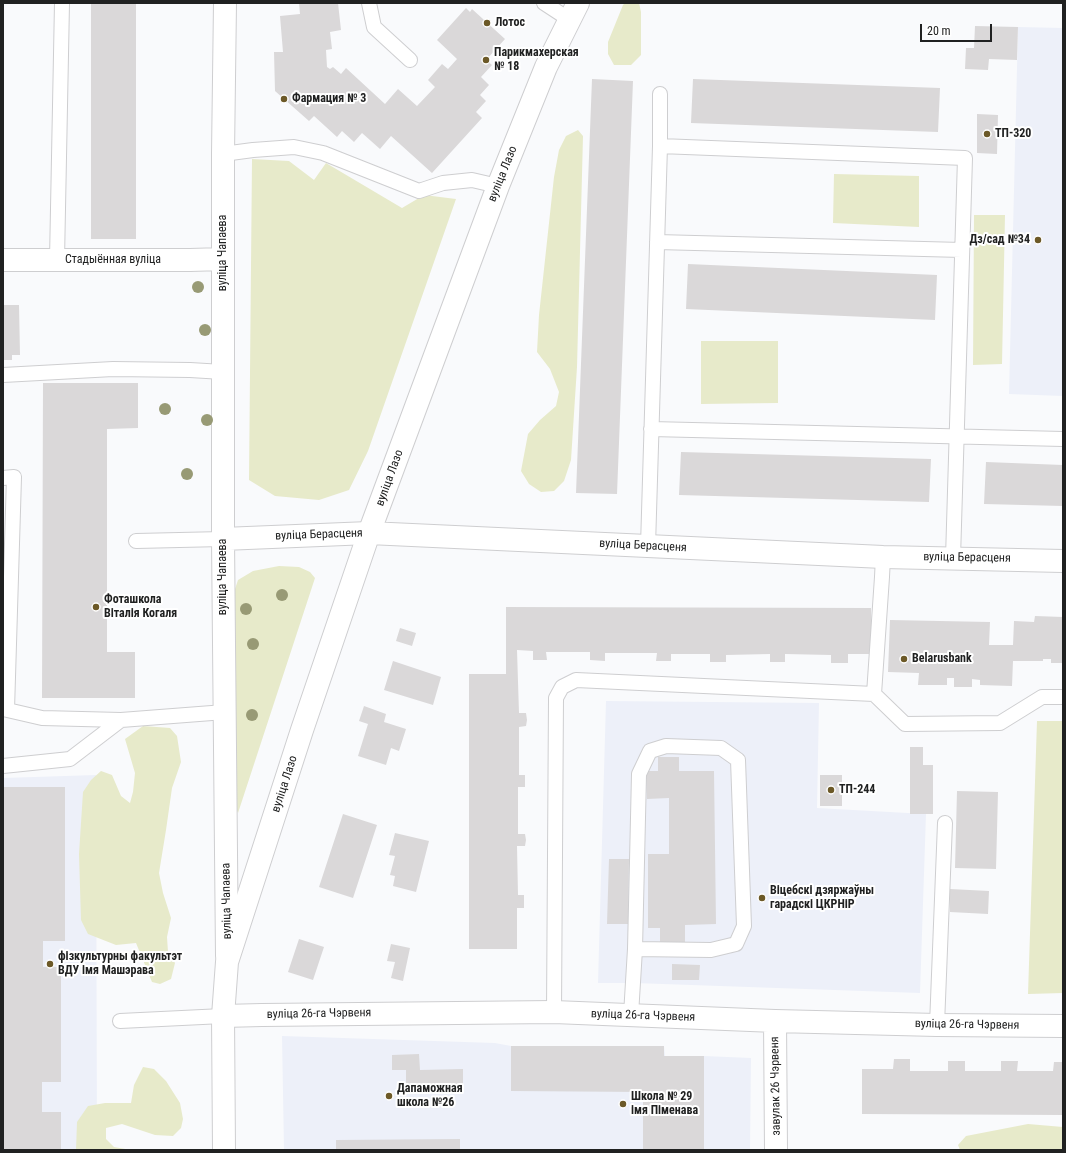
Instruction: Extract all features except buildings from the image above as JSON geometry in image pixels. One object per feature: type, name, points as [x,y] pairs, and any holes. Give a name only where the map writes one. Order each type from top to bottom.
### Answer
[{"type":"street","name":"вуліца Чапаева","points":[[224,1150],[223,1016],[227,962],[223,539],[223,154],[225,3]]},
{"type":"street","name":"вуліца Лазо","points":[[227,962],[302,730],[369,533],[498,186],[546,67],[574,11]]},
{"type":"street","name":"Стадыённая вуліца","points":[[3,260],[223,259]]},
{"type":"street","name":"вуліца Берасценя","points":[[223,539],[369,533],[883,557],[1063,561]]},
{"type":"street","name":"вуліца 26-га Чэрвеня","points":[[223,1016],[554,1012],[775,1021],[1063,1026]]},
{"type":"street","name":"завулак 26 Чэрвеня","points":[[775,1021],[776,1150]]},
{"type":"lane","points":[[57,260],[62,3]]},
{"type":"lane","points":[[369,3],[374,27],[410,60]]},
{"type":"lane","points":[[544,3],[574,11]]},
{"type":"lane","points":[[648,546],[660,146],[660,94]]},
{"type":"lane","points":[[660,146],[965,158],[953,558]]},
{"type":"lane","points":[[223,154],[294,147],[323,153],[419,191],[443,183],[472,180],[498,186]]},
{"type":"lane","points":[[657,242],[962,250]]},
{"type":"lane","points":[[3,375],[113,369],[223,372]]},
{"type":"lane","points":[[651,430],[1063,439]]},
{"type":"lane","points":[[3,478],[14,477],[5,709],[42,718],[121,720],[225,712]]},
{"type":"lane","points":[[136,540],[223,539]]},
{"type":"lane","points":[[874,694],[883,557]]},
{"type":"lane","points":[[554,1012],[556,698],[562,687],[576,680],[874,694],[905,724],[1000,723],[1042,697],[1063,697]]},
{"type":"lane","points":[[3,766],[70,759],[121,720]]},
{"type":"lane","points":[[631,1015],[635,949],[639,774],[650,751],[666,746],[721,748],[738,760],[744,926],[736,944],[711,950],[635,949]]},
{"type":"lane","points":[[937,1025],[945,823]]},
{"type":"lane","points":[[120,1021],[223,1016]]},
{"type":"shaded area","name":"Дз/сад №34","points":[[1018,27],[1063,28],[1063,396],[1009,394]]},
{"type":"shaded area","name":"Віцебскі дзяржаўны гарадскі ЦКРНіР","points":[[606,701],[819,703],[817,808],[926,814],[920,993],[598,983]]},
{"type":"shaded area","name":"фізкультурны факультэт ВДУ імя Машэрава","points":[[96,775],[97,1150],[3,1150],[3,778]]},
{"type":"shaded area","points":[[282,1036],[495,1043],[511,1046],[664,1046],[665,1056],[751,1058],[750,1150],[284,1150]]},
{"type":"green space","points":[[625,3],[639,3],[641,12],[641,55],[631,65],[614,65],[608,54],[608,42]]},
{"type":"green space","points":[[578,130],[583,136],[577,367],[571,460],[564,481],[554,491],[541,492],[529,484],[521,471],[528,434],[540,420],[556,406],[559,392],[550,369],[537,352],[539,315],[554,177],[559,150],[566,136]]},
{"type":"green space","points":[[252,159],[289,161],[314,180],[326,163],[402,208],[424,195],[456,199],[368,451],[349,490],[319,500],[275,496],[249,480]]},
{"type":"green space","points":[[834,174],[919,176],[919,227],[833,223]]},
{"type":"green space","points":[[974,215],[1005,215],[1002,364],[973,365]]},
{"type":"green space","points":[[701,341],[778,341],[778,403],[701,404]]},
{"type":"green space","points":[[279,566],[299,567],[310,572],[315,578],[238,813],[235,805],[233,595],[238,580],[253,571]]},
{"type":"green space","points":[[1037,721],[1063,721],[1063,993],[1028,994]]},
{"type":"green space","points":[[143,726],[170,728],[177,736],[181,762],[172,788],[159,873],[163,893],[171,918],[167,937],[168,952],[175,963],[171,979],[160,984],[152,982],[136,943],[116,945],[88,934],[81,920],[79,854],[83,792],[91,780],[101,771],[112,775],[121,796],[130,803],[135,773],[125,739]]},
{"type":"green space","points":[[143,1067],[154,1069],[166,1081],[180,1103],[183,1119],[181,1128],[173,1136],[155,1135],[122,1124],[106,1128],[106,1139],[114,1147],[131,1150],[76,1150],[77,1122],[88,1106],[105,1103],[131,1103],[134,1085]]},
{"type":"green space","points":[[1028,1124],[1063,1127],[1063,1150],[960,1150],[958,1145],[966,1136]]},
{"type":"place","name":"Лотос","points":[[487,23]]},
{"type":"place","name":"Парикмахерская № 18","points":[[486,60]]},
{"type":"place","name":"Фармация № 3","points":[[284,99]]},
{"type":"place","name":"ТП-320","points":[[987,134]]},
{"type":"place","name":"Дз/сад №34","points":[[1038,240]]},
{"type":"place","name":"Фоташкола Віталія Когаля","points":[[96,607]]},
{"type":"place","name":"Belarusbank","points":[[904,659]]},
{"type":"place","name":"ТП-244","points":[[831,790]]},
{"type":"place","name":"Віцебскі дзяржаўны гарадскі ЦКРНіР","points":[[762,898]]},
{"type":"place","name":"фізкультурны факультэт ВДУ імя Машэрава","points":[[50,964]]},
{"type":"place","name":"Дапаможная школа №26","points":[[389,1096]]},
{"type":"place","name":"Школа № 29 імя Піменава","points":[[623,1104]]}]
